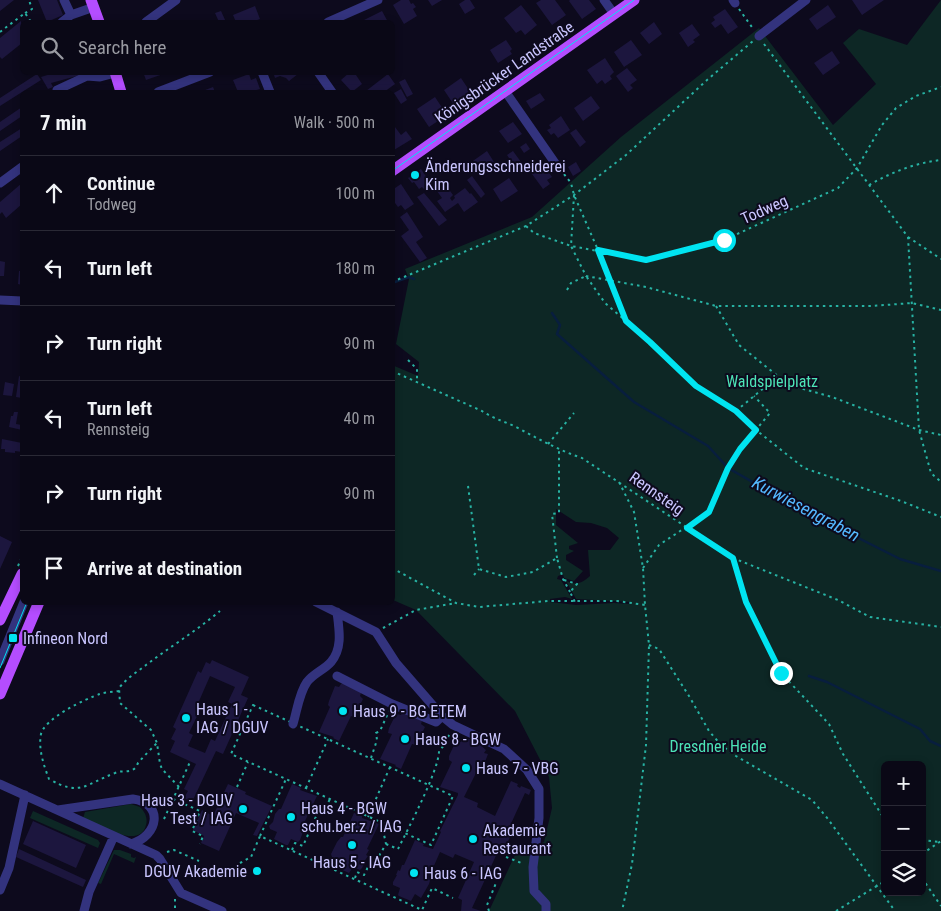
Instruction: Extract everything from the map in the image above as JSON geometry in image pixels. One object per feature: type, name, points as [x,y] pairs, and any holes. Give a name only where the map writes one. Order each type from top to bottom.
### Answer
[{"type":"main road","name":"Königsbrücker Landstraße","points":[[395,169],[634,0]]},
{"type":"main road","points":[[92,4],[98,20]]},
{"type":"main road","points":[[116,75],[119,90]]},
{"type":"main road","points":[[0,620],[3,608],[20,578]]},
{"type":"main road","points":[[0,694],[38,605]]},
{"type":"street","points":[[64,0],[71,15]]},
{"type":"street","points":[[149,20],[176,0]]},
{"type":"street","points":[[333,20],[378,0]]},
{"type":"street","points":[[604,0],[614,14]]},
{"type":"street","points":[[758,36],[806,0]]},
{"type":"street","points":[[65,20],[92,4]]},
{"type":"street","points":[[56,90],[87,76],[100,78],[109,75]]},
{"type":"street","points":[[163,90],[202,75]]},
{"type":"street","points":[[263,75],[269,90]]},
{"type":"street","points":[[320,75],[331,90]]},
{"type":"street","points":[[505,91],[556,163]]},
{"type":"street","points":[[0,183],[20,168]]},
{"type":"street","points":[[0,300],[20,301]]},
{"type":"street","points":[[0,661],[23,605]]},
{"type":"street","points":[[322,605],[376,632],[396,663],[442,716],[453,725],[504,749],[527,770],[539,789],[539,818],[533,867],[534,891],[546,904],[546,911]]},
{"type":"street","points":[[293,724],[305,684],[315,673],[330,662],[338,649],[340,630],[337,612]]},
{"type":"street","points":[[337,676],[392,704],[436,722],[442,716]]},
{"type":"street","points":[[0,784],[25,794],[160,859],[181,893],[222,911]]},
{"type":"street","points":[[0,890],[9,868],[25,794]]},
{"type":"street","points":[[57,810],[132,799],[142,801],[152,810],[154,823],[147,837],[140,842],[131,844]]},
{"type":"street","points":[[84,911],[114,836]]},
{"type":"path","points":[[0,32],[32,9],[29,0]]},
{"type":"path","points":[[734,2],[908,237],[941,259]]},
{"type":"path","points":[[25,13],[30,20]]},
{"type":"path","points":[[395,281],[526,226],[574,195],[626,155],[758,36]]},
{"type":"path","name":"Todweg","points":[[526,226],[534,233],[571,246],[646,260],[724,240],[838,188],[857,168],[882,125],[896,108],[916,96],[941,87]]},
{"type":"path","points":[[869,185],[898,171],[925,162],[941,160]]},
{"type":"path","points":[[556,163],[571,184],[626,321]]},
{"type":"path","points":[[574,195],[571,246],[586,276],[605,303],[650,342],[696,386],[736,411],[756,430],[804,468],[941,516]]},
{"type":"path","points":[[908,237],[919,430],[932,473],[941,482]]},
{"type":"path","points":[[566,290],[571,283],[586,276],[646,287],[716,306],[872,306],[912,303],[941,310]]},
{"type":"path","points":[[716,306],[739,345],[789,385],[832,397],[919,430],[941,435]]},
{"type":"path","points":[[408,360],[418,369],[417,382]]},
{"type":"path","name":"Rennsteig","points":[[395,372],[559,450],[582,458],[618,480],[733,558],[838,600],[870,617],[941,627]]},
{"type":"path","points":[[736,411],[777,376]]},
{"type":"path","points":[[643,568],[659,545],[709,512],[728,468],[740,449],[770,413],[754,396]]},
{"type":"path","points":[[548,444],[574,413]]},
{"type":"path","points":[[559,450],[559,513],[552,514],[556,558],[563,579],[575,602]]},
{"type":"path","points":[[618,480],[634,512],[643,568],[649,644],[646,745],[632,864],[622,911]]},
{"type":"path","points":[[468,486],[479,569],[474,575]]},
{"type":"path","points":[[479,569],[506,577],[533,572],[556,558]]},
{"type":"path","points":[[733,558],[746,602],[781,673],[829,724],[843,754],[881,814]]},
{"type":"path","points":[[395,570],[456,603],[479,607],[548,600],[575,602],[617,601],[645,605]]},
{"type":"path","points":[[563,579],[577,584],[570,592]]},
{"type":"path","points":[[376,632],[416,610],[456,603]]},
{"type":"path","points":[[179,786],[162,769],[157,742],[150,730],[120,703],[119,688],[125,681],[166,650],[200,628],[220,611]]},
{"type":"path","points":[[649,644],[659,649],[709,731],[721,745],[736,756],[812,800],[895,911]]},
{"type":"path","points":[[119,691],[99,694],[78,703],[43,728],[40,742],[43,762],[49,779],[59,785],[70,788],[92,785],[115,773],[128,772],[135,769],[157,742]]},
{"type":"path","points":[[253,705],[293,724],[453,796],[431,845],[231,754],[253,705]]},
{"type":"path","points":[[371,758],[376,733],[380,732],[387,716]]},
{"type":"path","points":[[386,844],[398,849],[428,785],[439,757],[438,751],[446,743],[449,736]]},
{"type":"path","points":[[306,788],[328,739]]},
{"type":"path","points":[[164,819],[190,762]]},
{"type":"path","points":[[237,787],[248,762]]},
{"type":"path","points":[[368,817],[390,767]]},
{"type":"path","points":[[240,863],[250,857],[286,779]]},
{"type":"path","points":[[173,799],[200,812],[192,831],[203,836],[200,844]]},
{"type":"path","points":[[292,850],[295,844],[302,846],[318,812],[322,814],[330,800]]},
{"type":"path","points":[[354,879],[357,872],[364,875],[386,844],[383,830],[386,825]]},
{"type":"path","points":[[260,836],[421,910],[432,888],[454,898]]},
{"type":"path","points":[[926,840],[941,842]]},
{"type":"path","points":[[926,851],[941,842]]},
{"type":"path","points":[[160,859],[171,850],[199,860]]},
{"type":"path","points":[[506,857],[533,867]]},
{"type":"path","points":[[489,911],[487,905],[496,883]]},
{"type":"path","points":[[836,911],[881,884]]},
{"type":"path","points":[[926,884],[941,906]]},
{"type":"path","points":[[174,892],[175,911]]},
{"type":"green space","name":"Dresdner Heide","points":[[941,0],[941,911],[489,911],[515,855],[544,842],[552,808],[549,777],[515,711],[416,610],[395,601],[395,366],[418,376],[419,362],[396,344],[409,279],[405,269],[532,217],[621,137],[759,28],[833,125],[876,84],[843,43],[859,29],[907,45]],"holes":[[[556,509],[576,522],[591,523],[607,528],[619,538],[610,550],[588,550],[590,576],[587,579],[579,583],[566,581],[576,599],[631,602],[631,604],[576,605],[550,602],[550,599],[565,597],[572,599],[561,580],[557,579],[558,576],[563,574],[564,578],[574,581],[583,571],[566,560],[566,555],[574,551],[569,549],[569,546],[578,543],[556,525]]]},
{"type":"green space","points":[[131,804],[140,807],[145,813],[147,822],[142,832],[136,836],[118,834],[83,818],[85,812]]},
{"type":"green space","points":[[33,811],[98,840],[100,843],[98,848],[30,818]]},
{"type":"green space","points":[[114,850],[120,850],[131,854],[131,857],[136,857],[134,863],[114,854],[101,884],[98,883]]},
{"type":"building","points":[[0,0],[14,0],[0,11]]},
{"type":"building","points":[[38,0],[57,0],[63,15],[52,20],[46,20]]},
{"type":"building","points":[[401,0],[409,0],[416,7],[413,9],[417,16],[404,24],[393,5]]},
{"type":"building","points":[[428,0],[442,0],[432,6]]},
{"type":"building","points":[[465,0],[470,0],[475,8],[465,14],[459,4]]},
{"type":"building","points":[[541,0],[555,0],[566,15],[552,25],[536,3]]},
{"type":"building","points":[[570,0],[589,0],[596,9],[582,19]]},
{"type":"building","points":[[852,0],[884,0],[862,15]]},
{"type":"building","points":[[521,5],[537,25],[525,35],[521,30],[516,33],[504,18]]},
{"type":"building","points":[[828,5],[836,17],[817,30],[809,19]]},
{"type":"building","points":[[255,6],[260,19],[235,20],[233,15]]},
{"type":"building","points":[[725,9],[738,27],[728,34],[721,24],[715,28],[711,23],[715,20],[713,17]]},
{"type":"building","points":[[221,11],[225,20],[218,20],[215,13]]},
{"type":"building","points":[[382,11],[387,20],[364,20]]},
{"type":"building","points":[[20,22],[20,45],[2,59],[0,57],[0,38]]},
{"type":"building","points":[[654,22],[662,34],[649,44],[640,33]]},
{"type":"building","points":[[692,24],[700,35],[688,47],[679,33]]},
{"type":"building","points":[[506,40],[512,49],[510,51],[512,54],[498,63],[490,50]]},
{"type":"building","points":[[631,40],[642,55],[624,67],[614,52]]},
{"type":"building","points":[[832,51],[840,63],[823,75],[814,63]]},
{"type":"building","points":[[605,58],[614,72],[610,76],[612,79],[605,84],[602,80],[597,84],[587,70]]},
{"type":"building","points":[[627,68],[637,80],[630,85],[633,88],[628,92],[616,76]]},
{"type":"building","points":[[35,75],[41,80],[25,90],[20,90],[20,93],[0,106],[0,98]]},
{"type":"building","points":[[47,75],[81,75],[51,83],[53,87],[48,89],[41,77]]},
{"type":"building","points":[[144,75],[160,75],[146,80]]},
{"type":"building","points":[[249,75],[251,80],[256,78],[260,89],[237,90],[233,80]]},
{"type":"building","points":[[274,75],[297,75],[289,81],[280,76],[275,78]]},
{"type":"building","points":[[347,75],[356,75],[362,84],[354,90],[350,90],[341,80]]},
{"type":"building","points":[[387,75],[395,84],[387,90],[367,90]]},
{"type":"building","points":[[461,78],[473,96],[456,108],[444,90]]},
{"type":"building","points":[[405,79],[413,94],[407,97],[399,82]]},
{"type":"building","points":[[401,89],[407,100],[401,104],[395,92]]},
{"type":"building","points":[[540,93],[545,100],[531,109],[526,101]]},
{"type":"building","points":[[591,96],[600,108],[583,121],[574,108]]},
{"type":"building","points":[[435,97],[447,115],[429,127],[417,109]]},
{"type":"building","points":[[20,108],[20,117],[0,131],[0,122]]},
{"type":"building","points":[[561,116],[570,130],[558,138],[554,133],[551,135],[547,130],[551,128],[549,125]]},
{"type":"building","points":[[513,122],[522,134],[508,143],[499,131]]},
{"type":"building","points":[[395,127],[401,135],[406,131],[412,139],[395,149]]},
{"type":"building","points":[[20,129],[20,137],[0,151],[0,142]]},
{"type":"building","points":[[576,129],[586,142],[580,147],[570,133]]},
{"type":"building","points":[[526,143],[530,149],[524,153],[520,147]]},
{"type":"building","points":[[487,151],[494,162],[488,166],[490,169],[485,172],[483,170],[477,174],[470,163]]},
{"type":"building","points":[[513,151],[521,162],[515,167],[507,155]]},
{"type":"building","points":[[576,162],[581,171],[573,176],[568,167]]},
{"type":"building","points":[[544,166],[552,177],[547,180],[550,184],[543,189],[532,174]]},
{"type":"building","points":[[421,169],[431,184],[424,189],[422,187],[419,189],[408,178]]},
{"type":"building","points":[[472,176],[485,194],[481,198],[467,180]]},
{"type":"building","points":[[509,178],[518,191],[501,202],[493,189]]},
{"type":"building","points":[[442,180],[453,195],[450,198],[452,201],[455,198],[454,196],[465,188],[478,202],[464,212],[458,203],[445,212],[437,201],[442,198],[434,187]]},
{"type":"building","points":[[401,184],[414,204],[405,210],[401,205],[398,207],[395,203],[395,188]]},
{"type":"building","points":[[20,185],[20,206],[6,218],[2,212],[0,214],[0,202]]},
{"type":"building","points":[[424,193],[447,220],[439,226],[417,197]]},
{"type":"building","points":[[407,212],[423,237],[416,242],[427,258],[420,262],[401,236],[409,230],[400,217]]},
{"type":"building","points":[[0,261],[5,262],[4,276],[0,276]]},
{"type":"building","points":[[19,271],[20,271],[20,284],[18,284]]},
{"type":"building","points":[[19,376],[20,398],[16,397]]},
{"type":"building","points":[[5,382],[14,384],[12,396],[3,395]]},
{"type":"building","points":[[14,412],[18,412],[16,424],[20,425],[20,430],[9,427],[11,416],[13,416]]},
{"type":"building","points":[[2,439],[20,443],[20,452],[5,452],[5,449],[1,449]]},
{"type":"building","points":[[0,536],[12,542],[0,569]]},
{"type":"building","name":"Haus 1 - IAG / DGUV","points":[[212,660],[249,677],[241,695],[248,698],[223,754],[216,751],[192,802],[184,798],[188,791],[184,789],[196,764],[170,752],[175,741],[171,739],[176,729],[173,727],[198,671],[201,673],[206,662],[210,664]],"holes":[[[210,676],[235,687],[228,702],[232,704],[215,741],[211,739],[205,753],[188,746],[193,735],[189,733],[200,710],[196,708]]]},
{"type":"building","name":"Haus 9 - BG ETEM","points":[[344,683],[361,693],[360,696],[363,699],[356,713],[353,717],[351,716],[339,741],[334,737],[319,732],[330,707],[328,705],[335,686],[339,687]]},
{"type":"building","name":"Haus 8 - BGW","points":[[402,712],[422,721],[421,724],[425,727],[416,745],[412,744],[401,769],[380,759],[392,734],[388,733],[389,728],[396,714],[401,715]]},
{"type":"building","name":"Akademie Restaurant","points":[[462,739],[471,739],[478,743],[486,750],[484,753],[488,754],[482,770],[479,774],[476,773],[464,797],[478,803],[477,807],[495,816],[511,781],[518,784],[517,786],[520,788],[521,786],[531,790],[529,795],[525,793],[509,828],[513,830],[504,851],[499,849],[472,908],[481,911],[461,911],[462,900],[458,898],[474,862],[455,854],[453,858],[440,852],[429,877],[431,877],[429,884],[421,898],[415,894],[411,901],[399,896],[400,888],[393,885],[398,870],[400,871],[402,865],[404,865],[415,840],[424,844],[423,846],[433,849],[458,795],[458,793],[440,787],[452,762],[449,760],[449,756],[456,741],[461,742]]},
{"type":"building","name":"Haus 3 - DGUV Test / IAG","points":[[228,784],[272,806],[257,836],[253,835],[259,823],[236,813],[219,851],[201,843],[204,836],[193,830],[202,810],[213,816]]},
{"type":"building","name":"Haus 4 - BGW schu.ber.z / IAG","points":[[292,784],[301,788],[300,790],[317,796],[305,821],[307,822],[306,828],[300,840],[298,842],[291,839],[288,845],[286,845],[274,839],[277,832],[270,829],[269,826],[273,822],[275,814],[281,809]]},
{"type":"building","name":"Haus 5 - IAG","points":[[354,813],[379,824],[367,849],[369,850],[366,855],[368,856],[362,868],[360,870],[353,867],[349,873],[336,867],[338,860],[332,857],[331,854],[337,842],[343,837]]},
{"type":"building","points":[[33,821],[86,845],[76,868],[23,844]]},
{"type":"building","points":[[19,849],[86,880],[83,887],[16,857]]},
{"type":"waterway","points":[[395,282],[409,277],[414,279]]},
{"type":"waterway","name":"Kurwiesengraben","points":[[552,313],[560,325],[557,334],[634,402],[708,446],[728,468],[793,505],[900,559],[941,571]]},
{"type":"waterway","points":[[809,676],[827,682],[920,729],[930,741],[941,746]]},
{"type":"tram line","points":[[395,169],[634,0]]},
{"type":"tram line","points":[[0,668],[26,605]]},
{"type":"place","name":"Änderungsschneiderei Kim","points":[[415,175]]},
{"type":"place","name":"Infineon Nord","points":[[13,638]]},
{"type":"place","name":"Haus 9 - BG ETEM","points":[[343,711]]},
{"type":"place","name":"Haus 1 - IAG / DGUV","points":[[186,718]]},
{"type":"place","name":"Haus 8 - BGW","points":[[405,739]]},
{"type":"place","name":"Haus 7 - VBG","points":[[466,768]]},
{"type":"place","name":"Haus 3 - DGUV Test / IAG","points":[[243,809]]},
{"type":"place","name":"Haus 4 - BGW schu.ber.z / IAG","points":[[291,817]]},
{"type":"place","name":"Akademie Restaurant","points":[[473,839]]},
{"type":"place","name":"Haus 5 - IAG","points":[[352,845]]},
{"type":"place","name":"DGUV Akademie","points":[[257,871]]},
{"type":"place","name":"Haus 6 - IAG","points":[[414,873]]},
{"type":"route","points":[[724,240],[646,260],[598,250],[626,321],[696,386],[736,411],[756,430],[740,449],[728,468],[709,512],[687,528],[733,558],[746,602],[781,673]]},
{"type":"park label","name":"Waldspielplatz","points":[[772,381]]}]
